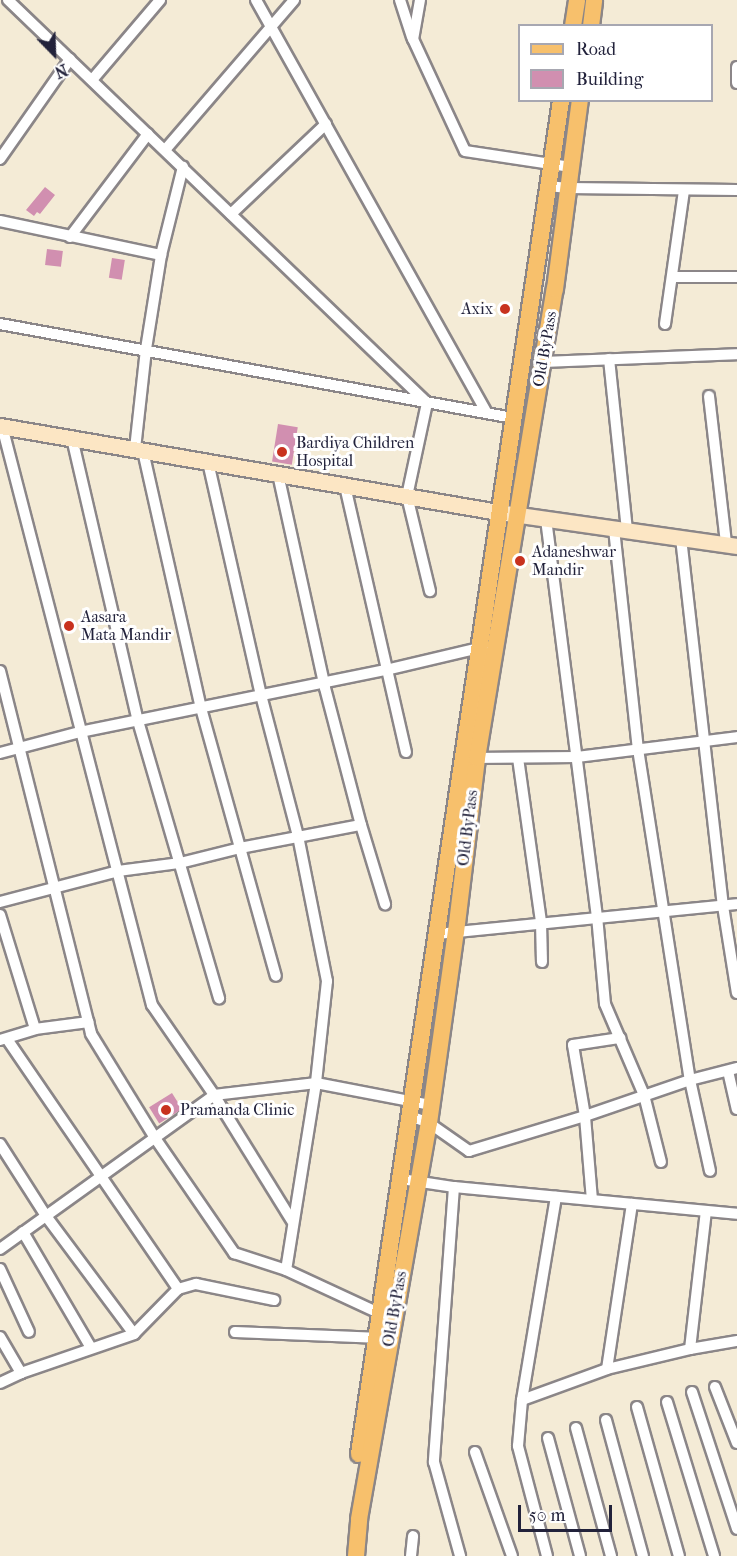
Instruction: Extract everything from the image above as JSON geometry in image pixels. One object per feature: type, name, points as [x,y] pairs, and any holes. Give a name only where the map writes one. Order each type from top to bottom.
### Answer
[{"type":"main road","points":[[573,24],[577,0]]},
{"type":"main road","points":[[591,24],[594,0]]},
{"type":"main road","name":"Old ByPass","points":[[487,647],[498,512],[561,102]]},
{"type":"main road","name":"Old ByPass","points":[[344,1556],[388,1316],[409,1179],[411,1109],[436,934],[470,758],[487,647],[516,515],[542,362],[580,102]]},
{"type":"main road","points":[[1,426],[516,515],[732,545]]},
{"type":"main road","name":"Old ByPass","points":[[409,1179],[429,1124],[429,1105],[456,932],[470,758]]},
{"type":"main road","name":"Old ByPass","points":[[356,1556],[383,1338]]},
{"type":"street","points":[[8,0],[427,402]]},
{"type":"street","points":[[256,0],[487,413]]},
{"type":"street","points":[[165,150],[294,0]]},
{"type":"street","points":[[400,0],[413,39],[465,151],[572,167]]},
{"type":"street","points":[[413,39],[420,0]]},
{"type":"street","points":[[92,80],[153,2]]},
{"type":"street","points":[[0,159],[70,59]]},
{"type":"street","points":[[737,67],[737,83]]},
{"type":"street","points":[[231,214],[326,124]]},
{"type":"street","points":[[70,237],[148,134]]},
{"type":"street","points":[[183,167],[161,255],[146,349],[139,450],[201,708],[276,976]]},
{"type":"street","points":[[548,186],[684,191],[737,190]]},
{"type":"street","points":[[665,324],[684,191]]},
{"type":"street","points":[[0,221],[161,255]]},
{"type":"street","points":[[672,277],[737,277]]},
{"type":"street","points":[[0,324],[513,418]]},
{"type":"street","points":[[542,362],[737,354]]},
{"type":"street","points":[[609,359],[638,750],[690,1080],[710,1171]]},
{"type":"street","points":[[709,396],[732,545]]},
{"type":"street","points":[[427,402],[406,496],[430,591]]},
{"type":"street","points":[[1,426],[152,1005],[214,1095],[292,1221]]},
{"type":"street","points":[[72,438],[138,721],[219,998]]},
{"type":"street","points":[[207,462],[261,695],[298,836],[327,981],[316,1083],[292,1221],[286,1270]]},
{"type":"street","points":[[278,474],[323,682],[361,825],[386,904]]},
{"type":"street","points":[[345,486],[406,752]]},
{"type":"street","points":[[546,519],[597,916],[605,1004],[644,1095],[661,1162]]},
{"type":"street","points":[[681,538],[723,906],[737,993]]},
{"type":"street","points":[[0,753],[80,732],[386,670],[487,647]]},
{"type":"street","points":[[0,671],[17,747],[56,887],[91,1035],[155,1138],[234,1253],[286,1270],[388,1316]]},
{"type":"street","points":[[470,758],[576,757],[737,737]]},
{"type":"street","points":[[518,758],[541,922],[542,962]]},
{"type":"street","points":[[0,902],[118,871],[180,863],[240,848],[361,825]]},
{"type":"street","points":[[436,934],[662,909],[737,904]]},
{"type":"street","points":[[0,915],[35,1029]]},
{"type":"street","points":[[89,1022],[35,1029],[3,1039],[178,1289]]},
{"type":"street","points":[[592,1200],[585,1116],[573,1045],[620,1038]]},
{"type":"street","points":[[0,1249],[214,1095],[316,1083],[411,1109],[469,1151],[585,1116],[690,1080],[732,1069],[737,1109]]},
{"type":"street","points":[[411,1109],[429,1105]]},
{"type":"street","points":[[0,1144],[46,1216],[135,1334]]},
{"type":"street","points":[[409,1179],[454,1187],[737,1214]]},
{"type":"street","points":[[454,1187],[434,1462],[460,1556]]},
{"type":"street","points":[[548,1556],[518,1446],[522,1400],[556,1197]]},
{"type":"street","points":[[607,1369],[632,1204]]},
{"type":"street","points":[[690,1349],[706,1211]]},
{"type":"street","points":[[23,1232],[92,1348]]},
{"type":"street","points":[[0,1269],[28,1332]]},
{"type":"street","points":[[0,1383],[21,1373],[135,1334],[178,1289],[196,1284],[274,1300]]},
{"type":"street","points":[[235,1332],[383,1338]]},
{"type":"street","points":[[0,1337],[21,1373]]},
{"type":"street","points":[[522,1400],[607,1369],[690,1349],[737,1341]]},
{"type":"street","points":[[716,1388],[737,1443]]},
{"type":"street","points":[[693,1392],[737,1529]]},
{"type":"street","points":[[667,1402],[714,1556]]},
{"type":"street","points":[[637,1407],[679,1556]]},
{"type":"street","points":[[606,1420],[643,1556]]},
{"type":"street","points":[[576,1428],[611,1556]]},
{"type":"street","points":[[548,1438],[580,1556]]},
{"type":"street","points":[[475,1452],[512,1556]]},
{"type":"street","points":[[411,1556],[413,1536]]},
{"type":"building","points":[[45,187],[55,195],[40,214],[37,212],[34,216],[26,210]]},
{"type":"building","points":[[47,249],[63,251],[61,267],[45,265]]},
{"type":"building","points":[[112,258],[125,260],[122,280],[109,278]]},
{"type":"building","points":[[278,424],[298,427],[292,465],[272,462]]},
{"type":"building","points":[[172,1093],[182,1109],[159,1123],[149,1107]]},
{"type":"place","name":"Axix","points":[[505,309]]},
{"type":"place","name":"Bardiya Children Hospital","points":[[282,452]]},
{"type":"place","name":"Adaneshwar Mandir","points":[[520,561]]},
{"type":"place","name":"Aasara Mata Mandir","points":[[69,626]]},
{"type":"place","name":"Pramanda Clinic","points":[[166,1110]]}]
